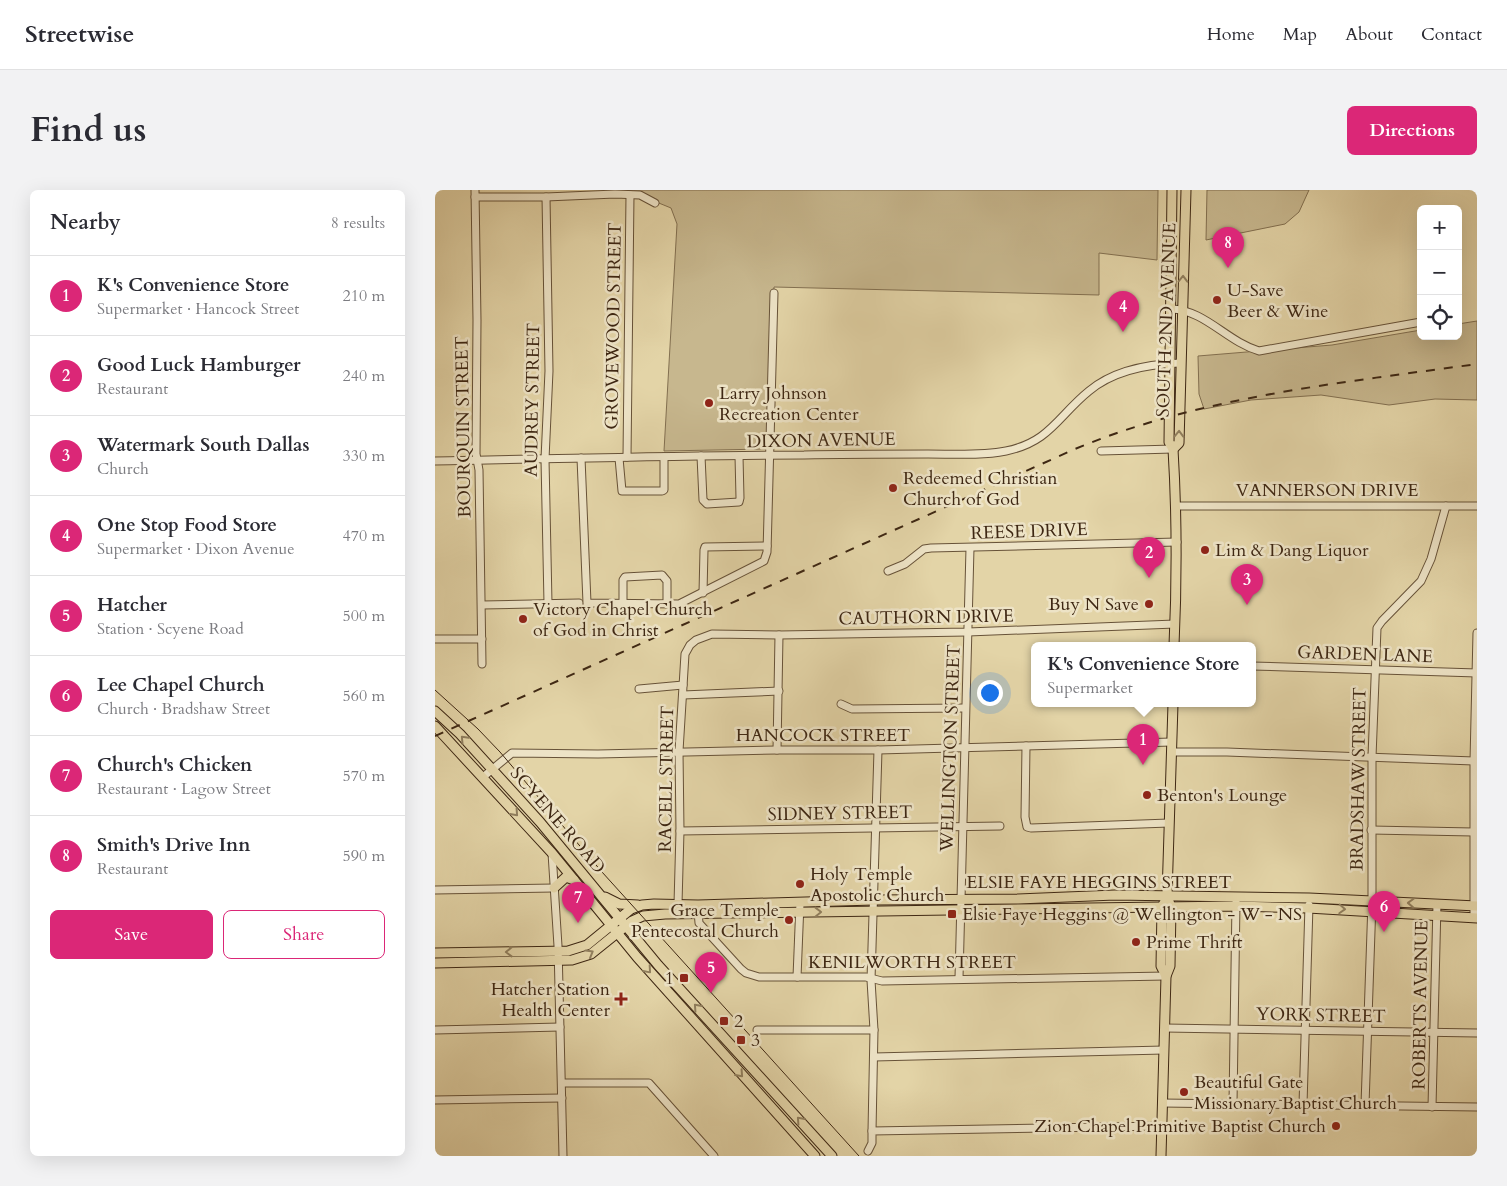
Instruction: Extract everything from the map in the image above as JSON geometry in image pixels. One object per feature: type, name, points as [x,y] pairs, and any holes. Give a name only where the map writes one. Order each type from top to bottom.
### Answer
[{"type":"main road","name":"SOUTH 2ND AVENUE","points":[[1173,190],[1171,309],[1175,363]]},
{"type":"main road","name":"SOUTH 2ND AVENUE","points":[[1174,642],[1177,542],[1173,449],[1169,442],[1175,363],[1182,309],[1186,190]]},
{"type":"main road","points":[[1161,1156],[1166,976],[1170,966],[1166,907],[1173,707]]},
{"type":"main road","name":"SCYENE ROAD","points":[[435,711],[461,734],[555,839],[625,926],[832,1156]]},
{"type":"main road","name":"SCYENE ROAD","points":[[435,726],[551,853],[708,1038],[815,1156]]},
{"type":"main road","points":[[554,888],[566,877],[574,880]]},
{"type":"main road","points":[[601,895],[619,904],[641,906]]},
{"type":"main road","points":[[1115,895],[1116,907]]},
{"type":"main road","name":"ELSIE FAYE HEGGINS STREET","points":[[435,963],[558,962],[572,960],[591,954],[625,926],[648,915],[698,909],[800,903],[961,898],[1018,899],[1115,895],[1167,896],[1236,902],[1371,906],[1437,904],[1475,906]]},
{"type":"main road","name":"ELSIE FAYE HEGGINS STREET","points":[[435,953],[558,951],[575,949],[587,945],[631,909],[641,906],[678,904],[698,909],[800,912],[1166,907],[1236,902]]},
{"type":"main road","name":"ELSIE FAYE HEGGINS STREET","points":[[1371,906],[1437,916],[1475,918]]},
{"type":"main road","points":[[708,1038],[712,1035],[717,1036],[730,1043]]},
{"type":"main road","points":[[805,1156],[806,1146]]},
{"type":"street","points":[[475,194],[546,197],[615,194],[639,196],[655,203]]},
{"type":"street","name":"BOURQUIN STREET","points":[[475,194],[476,460],[479,470],[483,664]]},
{"type":"street","name":"GROVEWOOD STREET","points":[[629,196],[622,491],[664,490],[664,457]]},
{"type":"street","name":"AUDREY STREET","points":[[546,197],[549,370],[545,459],[548,603]]},
{"type":"street","points":[[482,604],[679,604],[761,563],[766,557],[767,546],[774,293]]},
{"type":"street","points":[[1171,309],[1182,309],[1193,313],[1213,324],[1244,346],[1259,350],[1417,323]]},
{"type":"street","name":"DIXON AVENUE","points":[[435,461],[770,455],[969,454],[1006,450],[1034,441],[1048,432],[1089,390],[1106,379],[1144,366],[1175,363]]},
{"type":"street","points":[[1101,450],[1173,449]]},
{"type":"street","points":[[701,456],[703,500],[707,504],[739,502],[739,456]]},
{"type":"street","points":[[581,458],[583,603]]},
{"type":"street","name":"VANNERSON DRIVE","points":[[1176,506],[1477,506]]},
{"type":"street","name":"BRADSHAW STREET","points":[[1365,1105],[1371,906],[1372,757],[1377,628],[1387,615],[1421,581],[1431,559],[1446,506]]},
{"type":"street","name":"REESE DRIVE","points":[[888,571],[905,564],[924,549],[1177,542]]},
{"type":"street","points":[[703,592],[705,547],[767,546]]},
{"type":"street","name":"WELLINGTON STREET","points":[[959,978],[970,548]]},
{"type":"street","points":[[623,604],[623,580],[625,577],[662,575],[667,581],[667,604]]},
{"type":"street","name":"CAUTHORN DRIVE","points":[[685,654],[689,645],[711,634],[779,635],[968,632],[1175,624]]},
{"type":"street","points":[[1475,918],[1473,832],[1477,633]]},
{"type":"street","points":[[777,750],[779,635]]},
{"type":"street","points":[[435,639],[482,639]]},
{"type":"street","name":"RACELL STREET","points":[[678,904],[680,831],[679,751],[685,654]]},
{"type":"street","name":"GARDEN LANE","points":[[1256,666],[1477,673]]},
{"type":"street","points":[[639,690],[683,685]]},
{"type":"street","points":[[683,695],[779,691]]},
{"type":"street","points":[[841,704],[852,709],[965,708]]},
{"type":"street","points":[[1026,746],[1025,817],[1027,827],[1169,823]]},
{"type":"street","name":"HANCOCK STREET","points":[[483,777],[512,753],[598,754],[1026,746],[1172,747],[1474,761]]},
{"type":"street","points":[[868,1150],[872,1143],[873,1131],[874,1030],[871,980],[879,750]]},
{"type":"street","name":"SIDNEY STREET","points":[[680,831],[1000,826]]},
{"type":"street","points":[[1371,830],[1473,832]]},
{"type":"street","points":[[551,853],[558,951],[563,1156]]},
{"type":"street","points":[[435,890],[554,888]]},
{"type":"street","points":[[1233,1104],[1236,902]]},
{"type":"street","points":[[797,977],[800,903]]},
{"type":"street","points":[[1303,1104],[1309,903]]},
{"type":"street","name":"ROBERTS AVENUE","points":[[1432,1107],[1437,904]]},
{"type":"street","name":"KENILWORTH STREET","points":[[698,909],[699,923],[746,973],[759,977],[866,978],[871,980],[1166,976]]},
{"type":"street","points":[[435,1030],[560,1027]]},
{"type":"street","name":"YORK STREET","points":[[1165,1028],[1477,1033]]},
{"type":"street","points":[[757,1030],[874,1030]]},
{"type":"street","points":[[874,1057],[1164,1050]]},
{"type":"street","points":[[562,1083],[649,1083],[714,1156]]},
{"type":"street","points":[[435,1100],[562,1098]]},
{"type":"street","points":[[1162,1103],[1477,1107]]},
{"type":"street","points":[[873,1131],[1161,1126]]},
{"type":"shaded area","points":[[627,190],[1158,190],[1157,260],[1099,253],[1099,295],[774,287],[766,449],[664,451],[677,224],[671,208]]},
{"type":"shaded area","points":[[1207,190],[1309,190],[1299,212],[1285,224],[1206,240]]},
{"type":"shaded area","points":[[1477,321],[1477,400],[1435,399],[1389,405],[1321,395],[1251,400],[1204,409],[1199,394],[1198,356],[1332,345],[1417,331],[1417,340],[1462,340],[1462,323]]},
{"type":"tram line","points":[[435,690],[500,752],[602,872],[859,1156]]},
{"type":"railway","points":[[435,736],[1075,449],[1123,431],[1172,416],[1273,394],[1477,364]]},
{"type":"place","name":"Smith's Drive Inn","points":[[1228,268]]},
{"type":"place","name":"U-Save Beer & Wine","points":[[1217,300]]},
{"type":"place","name":"One Stop Food Store","points":[[1123,332]]},
{"type":"place","name":"Larry Johnson Recreation Center","points":[[709,403]]},
{"type":"place","name":"Redeemed Christian Church of God","points":[[893,488]]},
{"type":"place","name":"Lim & Dang Liquor","points":[[1205,550]]},
{"type":"place","name":"Good Luck Hamburger","points":[[1149,578]]},
{"type":"place","name":"Buy N Save","points":[[1149,604]]},
{"type":"place","name":"Watermark South Dallas","points":[[1247,605]]},
{"type":"place","name":"Victory Chapel Church of God in Christ","points":[[523,619]]},
{"type":"place","name":"K's Convenience Store","points":[[1143,765]]},
{"type":"place","name":"Benton's Lounge","points":[[1147,795]]},
{"type":"place","name":"Holy Temple Apostolic Church","points":[[800,884]]},
{"type":"place","name":"Elsie Faye Heggins @ Wellington - W - NS","points":[[952,914]]},
{"type":"place","name":"Grace Temple Pentecostal Church","points":[[789,920]]},
{"type":"place","name":"Church's Chicken","points":[[578,923]]},
{"type":"place","name":"Lee Chapel Church","points":[[1384,932]]},
{"type":"place","name":"Prime Thrift","points":[[1136,942]]},
{"type":"place","name":"1","points":[[684,978]]},
{"type":"place","name":"Hatcher","points":[[711,993]]},
{"type":"place","name":"Hatcher Station Health Center","points":[[621,999]]},
{"type":"place","name":"2","points":[[724,1021]]},
{"type":"place","name":"3","points":[[741,1040]]},
{"type":"place","name":"Beautiful Gate Missionary Baptist Church","points":[[1184,1092]]},
{"type":"place","name":"Zion Chapel Primitive Baptist Church","points":[[1336,1126]]}]
